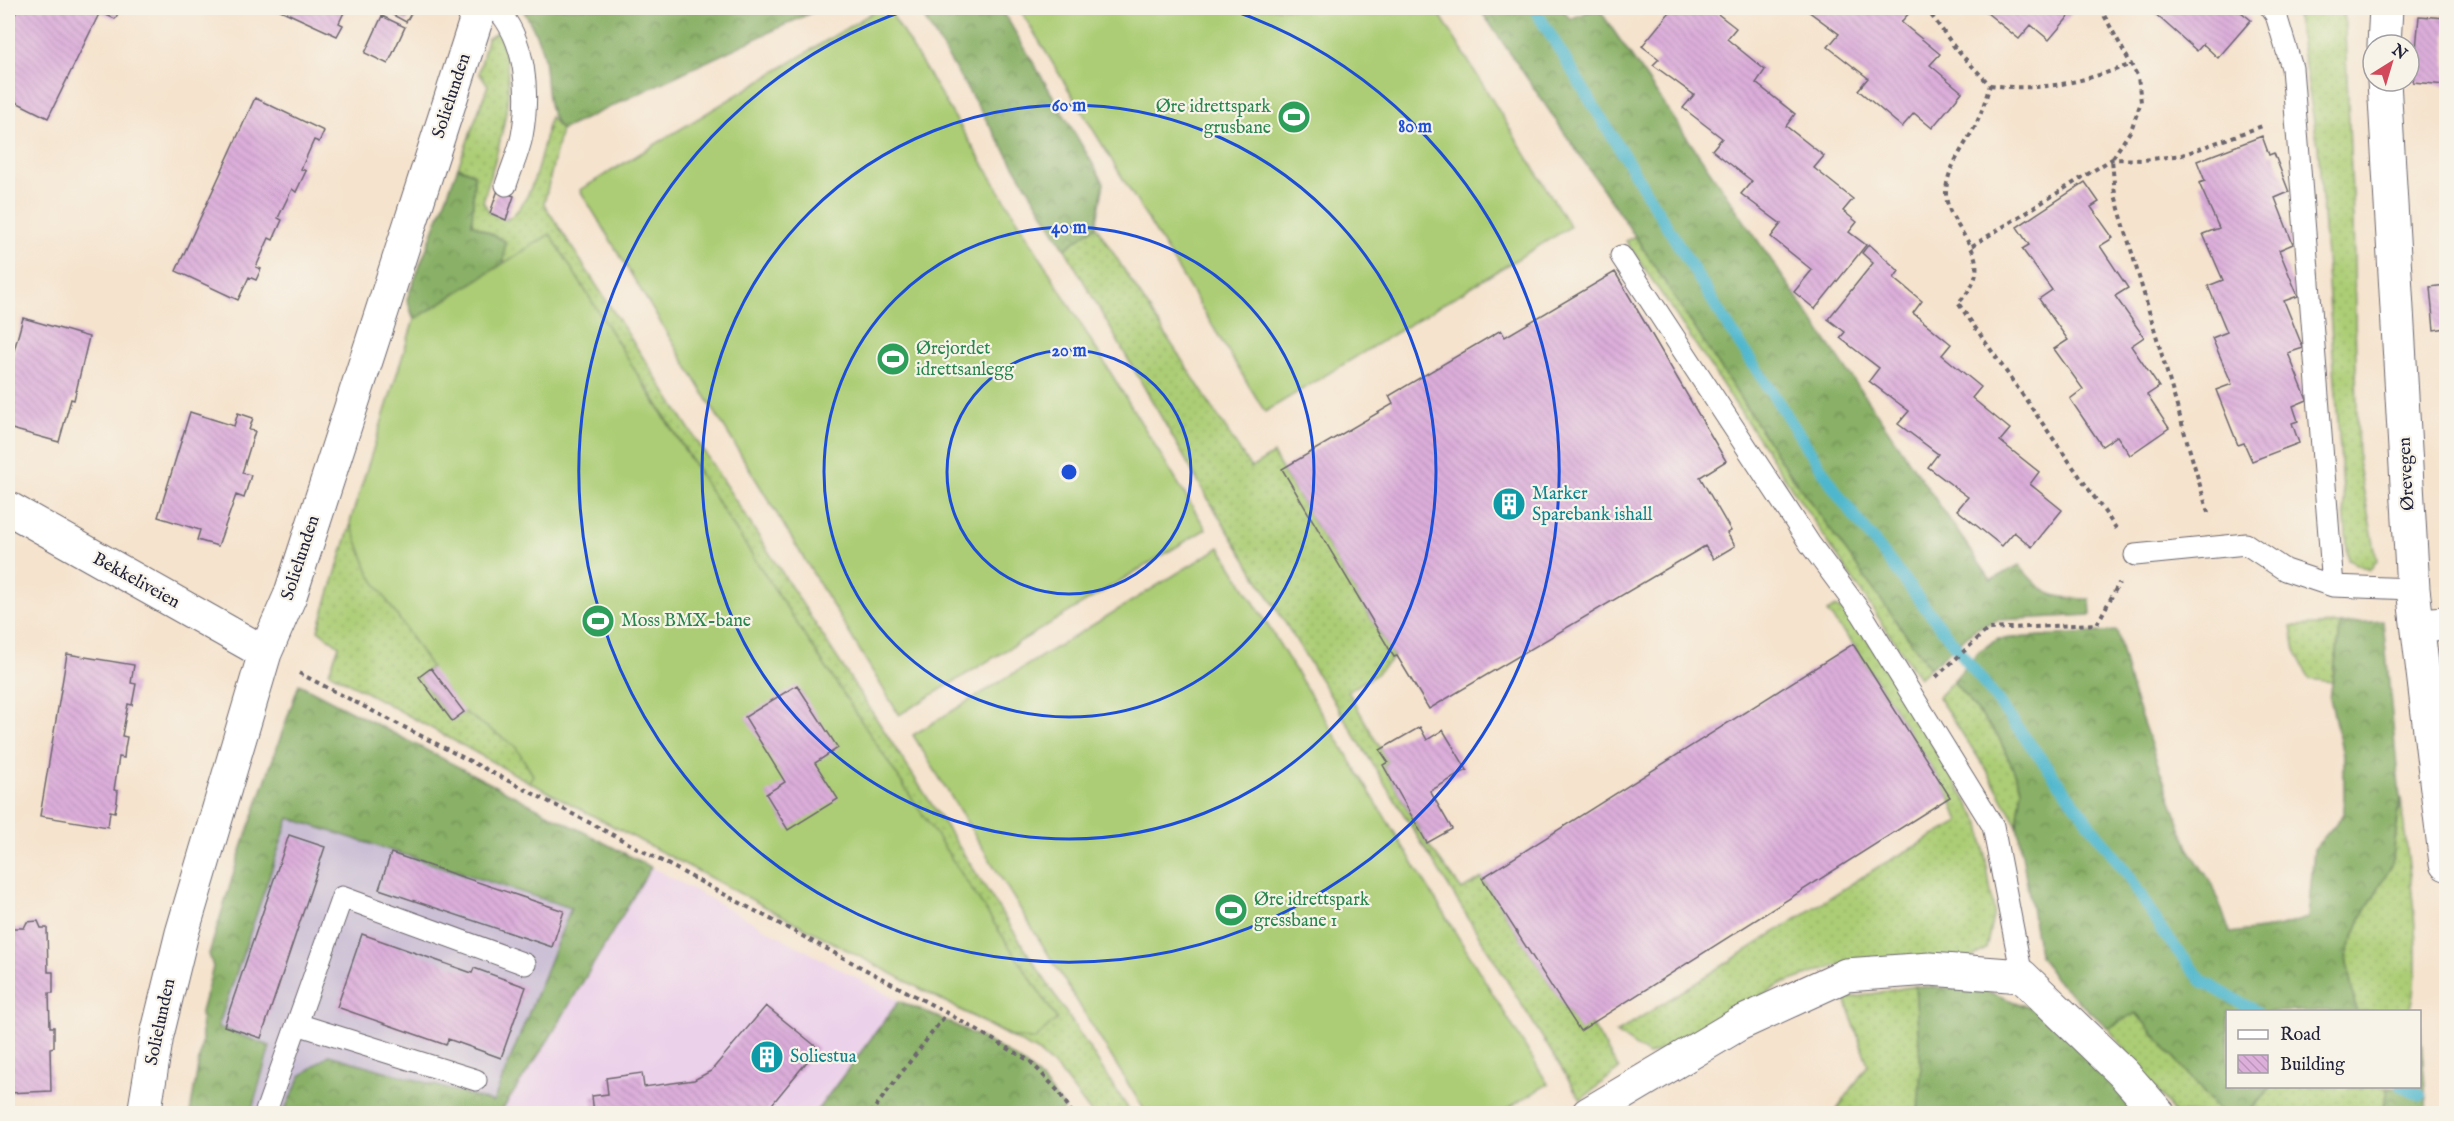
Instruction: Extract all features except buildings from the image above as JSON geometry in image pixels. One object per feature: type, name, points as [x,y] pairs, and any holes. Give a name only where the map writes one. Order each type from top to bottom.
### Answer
[{"type":"street","name":"Solielunden","points":[[144,1113],[157,1035],[171,973],[265,653],[290,596],[480,8]]},
{"type":"street","points":[[2385,33],[2386,8]]},
{"type":"street","name":"Ørevegen","points":[[2385,93],[2413,589],[2433,624],[2446,864]]},
{"type":"street","name":"Bekkeliveien","points":[[8,508],[265,653]]},
{"type":"street","points":[[1588,1113],[1738,1024],[1846,975],[1930,969],[2022,976],[2123,1073],[2159,1113]]},
{"type":"lane","points":[[496,8],[510,23],[521,53],[526,92],[522,136],[506,185]]},
{"type":"lane","points":[[2271,8],[2276,15],[2292,68],[2333,586]]},
{"type":"lane","points":[[1621,256],[1804,548],[1862,614],[1993,826],[2022,976]]},
{"type":"lane","points":[[2135,555],[2246,544],[2285,570],[2333,586],[2413,589]]},
{"type":"lane","points":[[265,1113],[342,897],[525,964]]},
{"type":"lane","points":[[297,1024],[476,1080]]},
{"type":"path","points":[[1926,8],[1956,49],[1990,85],[2021,89],[2048,87],[2084,81],[2132,64]]},
{"type":"path","points":[[1972,246],[2112,159],[2132,130],[2140,102],[2138,77],[2100,8]]},
{"type":"path","points":[[1946,667],[1988,629],[2097,624],[2135,555],[1958,303],[1972,289],[1976,273],[1972,246],[1954,215],[1946,192],[1952,166],[1978,120],[1990,85]]},
{"type":"path","points":[[2112,159],[2144,160],[2182,155],[2296,114]]},
{"type":"path","points":[[2112,159],[2115,195],[2218,546]]},
{"type":"path","points":[[265,653],[947,1013],[1030,1061],[1059,1092],[1073,1113]]},
{"type":"path","points":[[870,1113],[947,1013]]},
{"type":"shaded area","points":[[289,818],[571,908],[493,1102],[329,1055],[301,1076],[283,1113],[251,1113],[269,1046],[218,1028]]},
{"type":"shaded area","points":[[651,867],[899,1001],[815,1113],[500,1114],[549,1039]]},
{"type":"green space","points":[[522,8],[821,8],[561,130],[549,105],[541,46]]},
{"type":"green space","name":"Ørejordet idrettsanlegg","points":[[880,8],[888,8],[1206,529],[899,715],[580,190]]},
{"type":"green space","points":[[918,8],[1001,8],[1104,183],[1096,226],[1065,249]]},
{"type":"green space","name":"Øre idrettspark grusbane","points":[[1019,8],[1436,8],[1570,227],[1265,412]]},
{"type":"green space","points":[[1479,8],[1562,8],[1570,19],[1598,8],[1991,580],[2019,565],[2034,583],[2049,593],[2066,598],[2090,599],[2091,615],[1997,620],[1975,629],[1930,668],[1781,461],[1635,236]]},
{"type":"green space","points":[[2290,8],[2344,8],[2353,218],[2358,461],[2377,560],[2370,570],[2348,560],[2318,146],[2297,18]]},
{"type":"green space","points":[[498,32],[505,53],[508,96],[501,139],[483,202],[490,213],[506,220],[524,202],[536,174],[550,117],[561,130],[544,204],[1131,1113],[1091,1113],[1059,1071],[1038,1052],[834,942],[942,847],[712,494],[646,385],[491,708],[534,775],[529,782],[329,672],[339,646],[318,630],[414,320],[504,263],[504,241],[472,224],[474,174],[458,167],[488,85],[479,73],[487,39]]},
{"type":"green space","points":[[458,167],[474,174],[472,224],[505,241],[504,263],[414,320],[407,299]]},
{"type":"green space","points":[[1096,226],[1251,468],[1273,454],[1394,657],[1374,676],[1348,691],[1388,762],[1383,765],[1427,843],[1462,890],[1482,878],[1580,1030],[1591,1023],[1619,1069],[1581,1100],[1207,497],[1065,249]]},
{"type":"green space","name":"Moss BMX-bane","points":[[550,234],[712,494],[1057,1019],[1034,1040],[1012,1037],[529,782],[533,775],[515,746],[464,712],[452,721],[419,677],[431,667],[370,575],[350,522],[414,320]]},
{"type":"green space","points":[[1635,236],[1781,461],[1930,668],[1919,678],[1626,241]]},
{"type":"green space","name":"Øre idrettspark gressbane 1","points":[[1220,547],[1548,1084],[1500,1113],[1146,1113],[913,735]]},
{"type":"green space","points":[[1835,607],[1854,617],[1980,823],[1994,912],[1986,949],[1971,958],[1834,966],[1782,984],[1666,1048],[1648,1055],[1616,1033],[1878,867],[1959,822],[1950,797],[1853,644],[1827,612]]},
{"type":"green space","points":[[2383,621],[2400,798],[2392,865],[2362,916],[2346,957],[2356,1010],[2226,1010],[2226,1088],[2270,1088],[2248,1113],[2221,1113],[2136,1013],[2108,1028],[2055,979],[2039,954],[2017,825],[2022,788],[1998,736],[1953,681],[1979,651],[1998,639],[2117,631],[2131,689],[2188,848],[2213,885],[2230,933],[2277,927],[2308,918],[2314,849],[2344,814],[2344,759],[2330,698],[2341,624]]},
{"type":"green space","points":[[2341,624],[2332,682],[2310,679],[2295,651],[2291,626]]},
{"type":"green space","points":[[1953,681],[1998,736],[2022,788],[2017,825],[1987,771],[1938,697]]},
{"type":"green space","points":[[299,684],[651,867],[549,1039],[500,1113],[283,1113],[301,1076],[329,1055],[493,1102],[571,908],[289,818],[218,1027],[270,1046],[251,1113],[190,1113],[202,1042],[201,1012],[213,967],[209,954],[238,859]]},
{"type":"green space","points":[[2401,798],[2416,937],[2416,965],[2410,1010],[2356,1010],[2346,957],[2362,916],[2392,865]]},
{"type":"green space","points":[[1915,986],[1921,1071],[1918,1113],[1834,1114],[1868,1065],[1845,999]]},
{"type":"green space","points":[[1915,986],[1984,990],[2043,1013],[2093,1058],[2136,1113],[1918,1113],[1921,1071]]},
{"type":"green space","points":[[899,1001],[951,1023],[1022,1062],[1047,1086],[1065,1109],[1060,1114],[815,1113]]},
{"type":"green space","points":[[2136,1013],[2221,1113],[2174,1113],[2108,1028]]},
{"type":"green space","points":[[2421,1038],[2427,1113],[2382,1113],[2389,1088],[2421,1088]]},
{"type":"green space","points":[[2270,1088],[2389,1088],[2382,1113],[2248,1114]]},
{"type":"waterway","points":[[1534,8],[1723,318],[1842,500],[1981,679],[2129,876],[2162,931],[2202,981],[2253,1010]]},
{"type":"waterway","points":[[2406,1088],[2420,1095]]},
{"type":"place","name":"Øre idrettspark grusbane","points":[[1294,117]]},
{"type":"place","name":"Ørejordet idrettsanlegg","points":[[893,359]]},
{"type":"place","name":"Marker Sparebank ishall","points":[[1509,504]]},
{"type":"place","name":"Moss BMX-bane","points":[[598,621]]},
{"type":"place","name":"Øre idrettspark gressbane 1","points":[[1231,910]]},
{"type":"place","name":"Soliestua","points":[[767,1057]]}]
